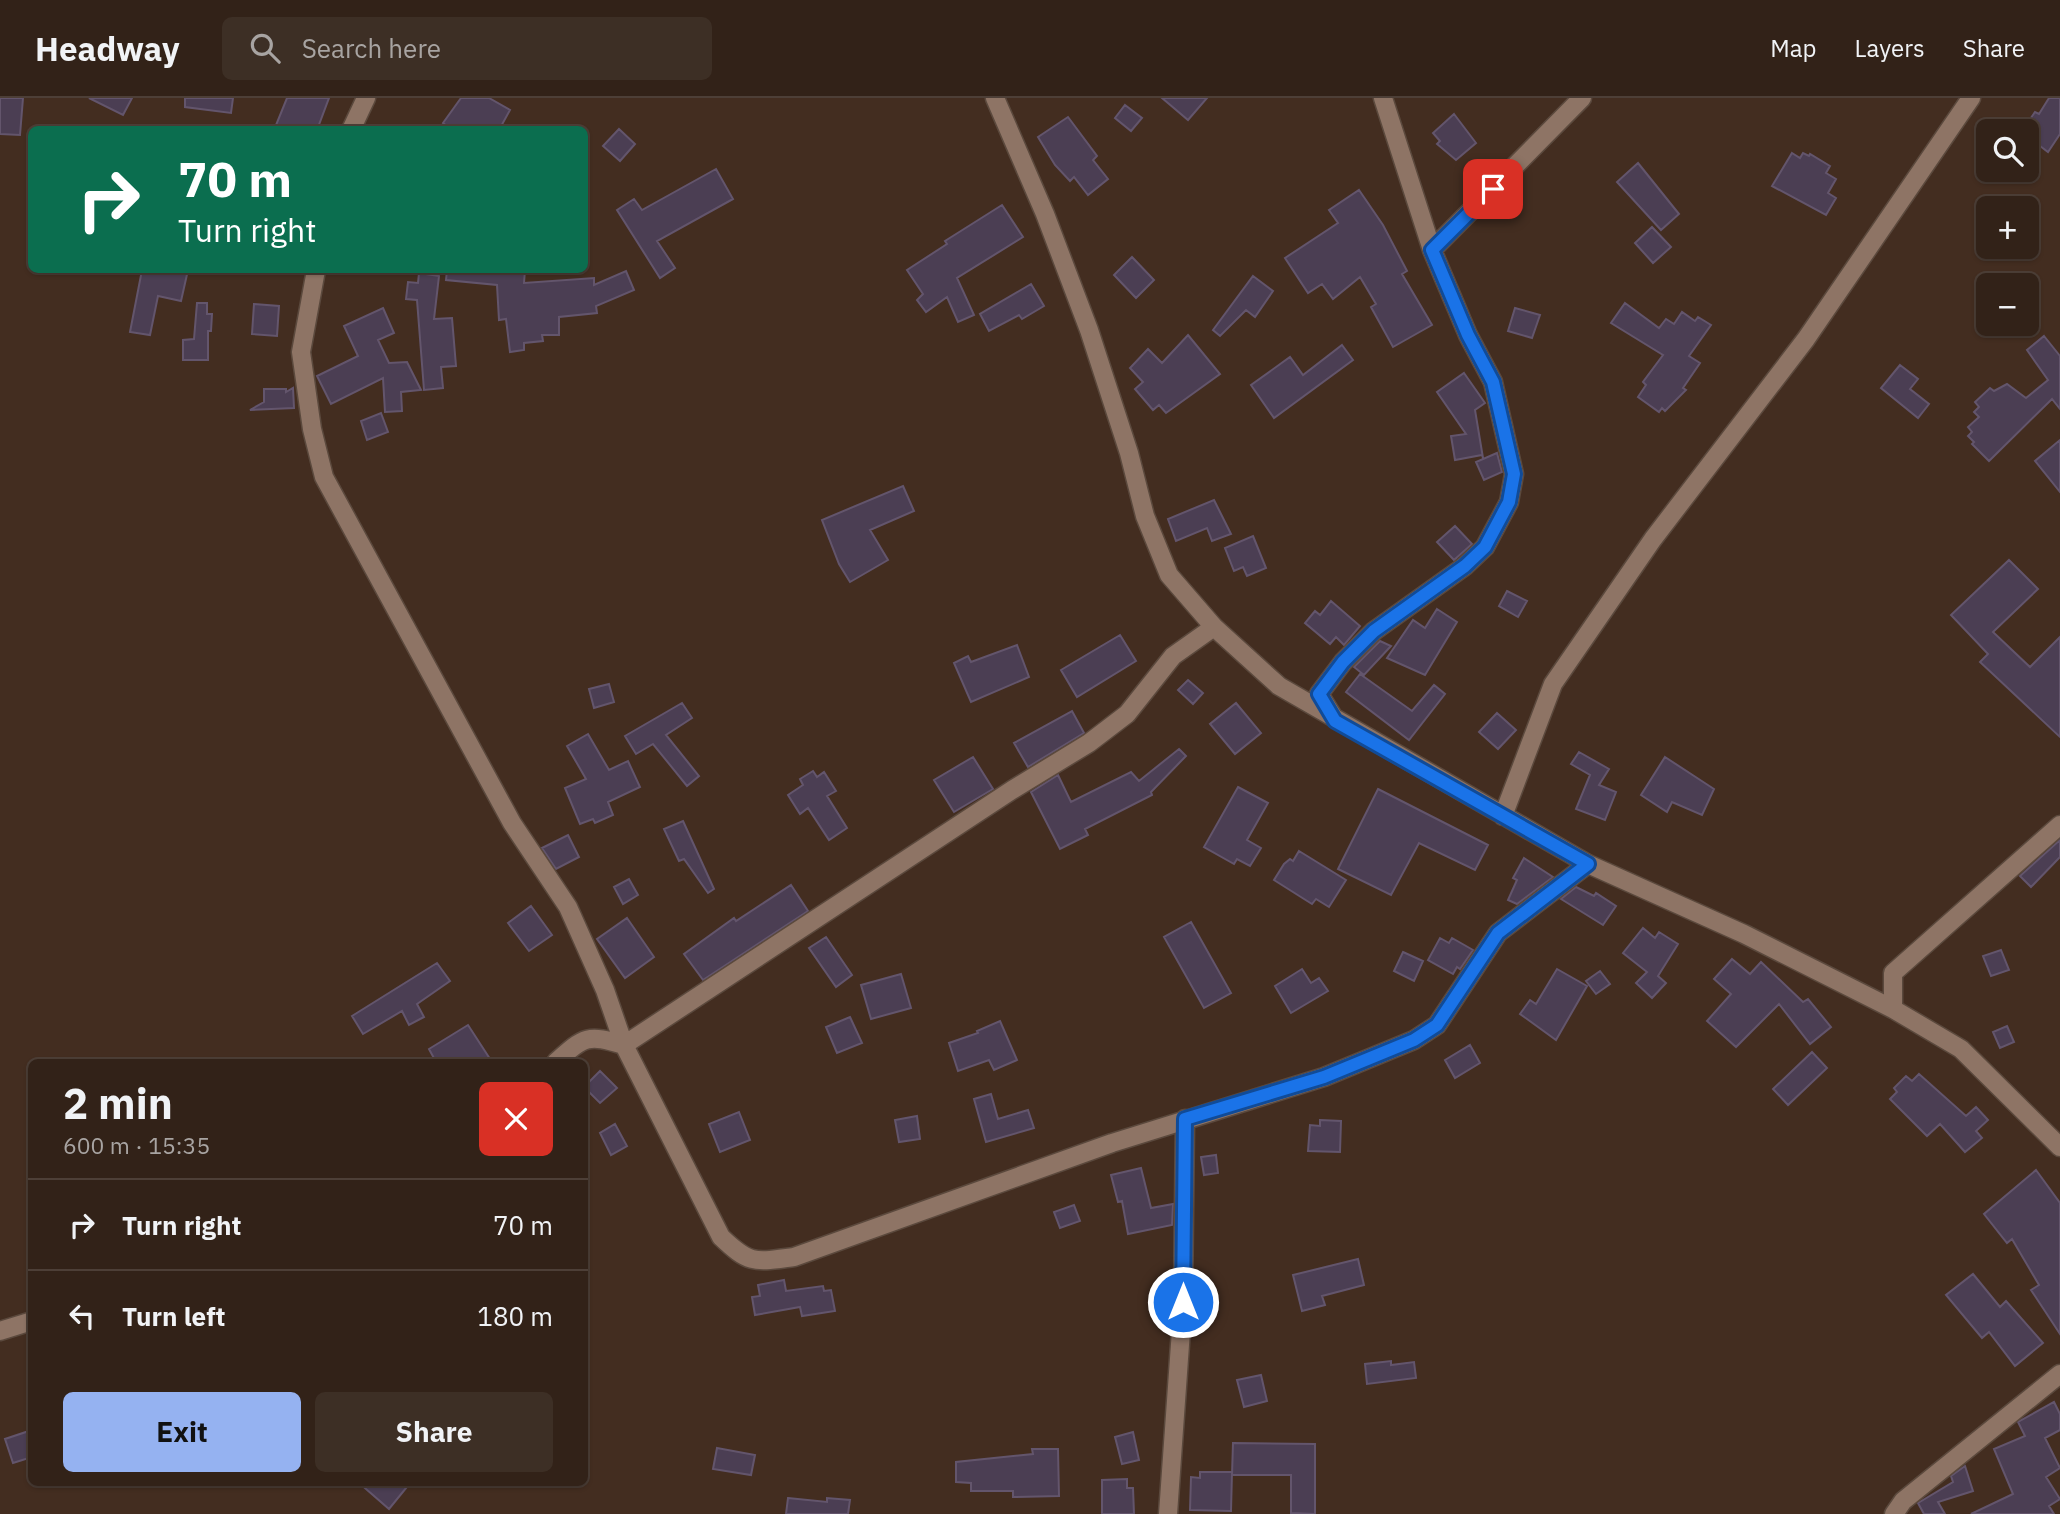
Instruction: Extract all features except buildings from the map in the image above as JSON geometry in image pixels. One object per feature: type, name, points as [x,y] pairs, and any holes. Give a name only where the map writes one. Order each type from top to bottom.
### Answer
[{"type":"street","points":[[353,126],[366,98]]},
{"type":"street","points":[[995,98],[1045,214],[1088,330],[1129,453],[1145,516],[1169,575],[1213,627],[1279,686],[1335,721],[1588,864],[1744,934],[1893,1009],[1961,1049],[2060,1147]]},
{"type":"street","points":[[1335,721],[1319,694],[1343,662],[1374,631],[1465,566],[1485,547],[1509,502],[1514,474],[1493,382],[1468,335],[1432,250],[1383,98]]},
{"type":"street","points":[[1432,250],[1582,98]]},
{"type":"street","points":[[1503,816],[1552,684],[1653,539],[1806,339],[1971,98]]},
{"type":"street","points":[[315,273],[301,352],[312,429],[324,477],[512,822],[568,907],[605,990],[624,1045],[721,1237],[742,1258],[766,1261],[794,1257],[1185,1119],[1324,1077],[1414,1040],[1437,1025],[1498,933],[1588,864]]},
{"type":"street","points":[[624,1045],[1012,790],[1089,743],[1127,714],[1173,656],[1213,627]]},
{"type":"street","points":[[1893,1009],[1893,973],[2060,825]]},
{"type":"street","points":[[559,1059],[574,1046],[589,1038],[600,1037],[624,1045]]},
{"type":"street","points":[[1168,1514],[1183,1302],[1185,1119]]},
{"type":"street","points":[[0,1331],[28,1322]]},
{"type":"street","points":[[1894,1514],[1903,1501],[2060,1374]]},
{"type":"route","points":[[1183,1302],[1185,1119],[1324,1077],[1414,1040],[1437,1025],[1498,933],[1588,864],[1335,721],[1319,694],[1343,662],[1374,631],[1465,566],[1485,547],[1509,502],[1514,474],[1507,433],[1493,382],[1468,335],[1432,250],[1493,189]]}]
